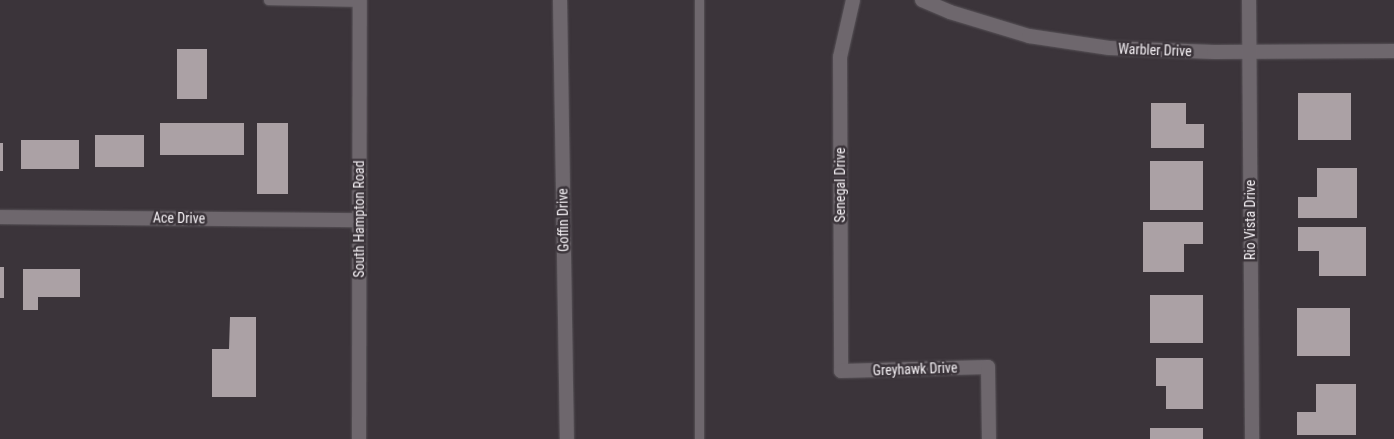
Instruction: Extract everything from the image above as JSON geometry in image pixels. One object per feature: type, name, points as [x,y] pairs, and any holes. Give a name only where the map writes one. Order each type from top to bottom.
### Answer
[{"type":"street","name":"Goffin Drive","points":[[560,0],[567,439]]},
{"type":"street","name":"Senegal Drive","points":[[841,371],[840,57],[853,0]]},
{"type":"street","name":"Warbler Drive","points":[[922,0],[950,12],[1029,36],[1109,48],[1249,52],[1394,52]]},
{"type":"street","name":"Rio Vista Drive","points":[[1249,0],[1252,439]]},
{"type":"street","name":"South Hampton Road","points":[[358,439],[360,1]]},
{"type":"street","name":"Ace Drive","points":[[0,217],[358,220]]},
{"type":"street","name":"Greyhawk Drive","points":[[841,371],[988,367],[989,439]]},
{"type":"lane","points":[[268,0],[360,1]]},
{"type":"lane","points":[[699,0],[699,439]]},
{"type":"building","points":[[177,49],[207,49],[207,99],[177,99]]},
{"type":"building","points":[[1298,93],[1351,93],[1351,140],[1298,140]]},
{"type":"building","points":[[1151,103],[1186,103],[1186,124],[1204,124],[1204,148],[1151,148]]},
{"type":"building","points":[[160,123],[244,123],[244,155],[160,155]]},
{"type":"building","points":[[257,123],[288,123],[288,194],[257,194]]},
{"type":"building","points":[[95,135],[144,135],[144,167],[95,167]]},
{"type":"building","points":[[21,140],[79,140],[79,169],[21,169]]},
{"type":"building","points":[[0,143],[3,143],[3,171],[0,171]]},
{"type":"building","points":[[1150,161],[1203,161],[1203,210],[1150,210]]},
{"type":"building","points":[[1317,168],[1357,168],[1357,218],[1298,218],[1298,197],[1317,197]]},
{"type":"building","points":[[1143,222],[1203,222],[1203,244],[1184,244],[1184,272],[1143,272]]},
{"type":"building","points":[[1298,227],[1366,227],[1366,276],[1319,276],[1319,251],[1298,251]]},
{"type":"building","points":[[0,267],[4,267],[4,298],[0,298]]},
{"type":"building","points":[[23,269],[80,269],[80,297],[38,297],[38,310],[23,310]]},
{"type":"building","points":[[1150,295],[1203,295],[1203,343],[1150,343]]},
{"type":"building","points":[[1297,308],[1350,308],[1350,356],[1297,356]]},
{"type":"building","points":[[230,317],[256,317],[256,397],[212,397],[212,349],[229,349]]},
{"type":"building","points":[[1156,358],[1203,358],[1203,409],[1166,409],[1166,386],[1156,386]]},
{"type":"building","points":[[1316,384],[1356,384],[1356,435],[1297,435],[1297,412],[1316,412]]},
{"type":"building","points":[[1150,428],[1203,428],[1203,439],[1150,439]]}]
